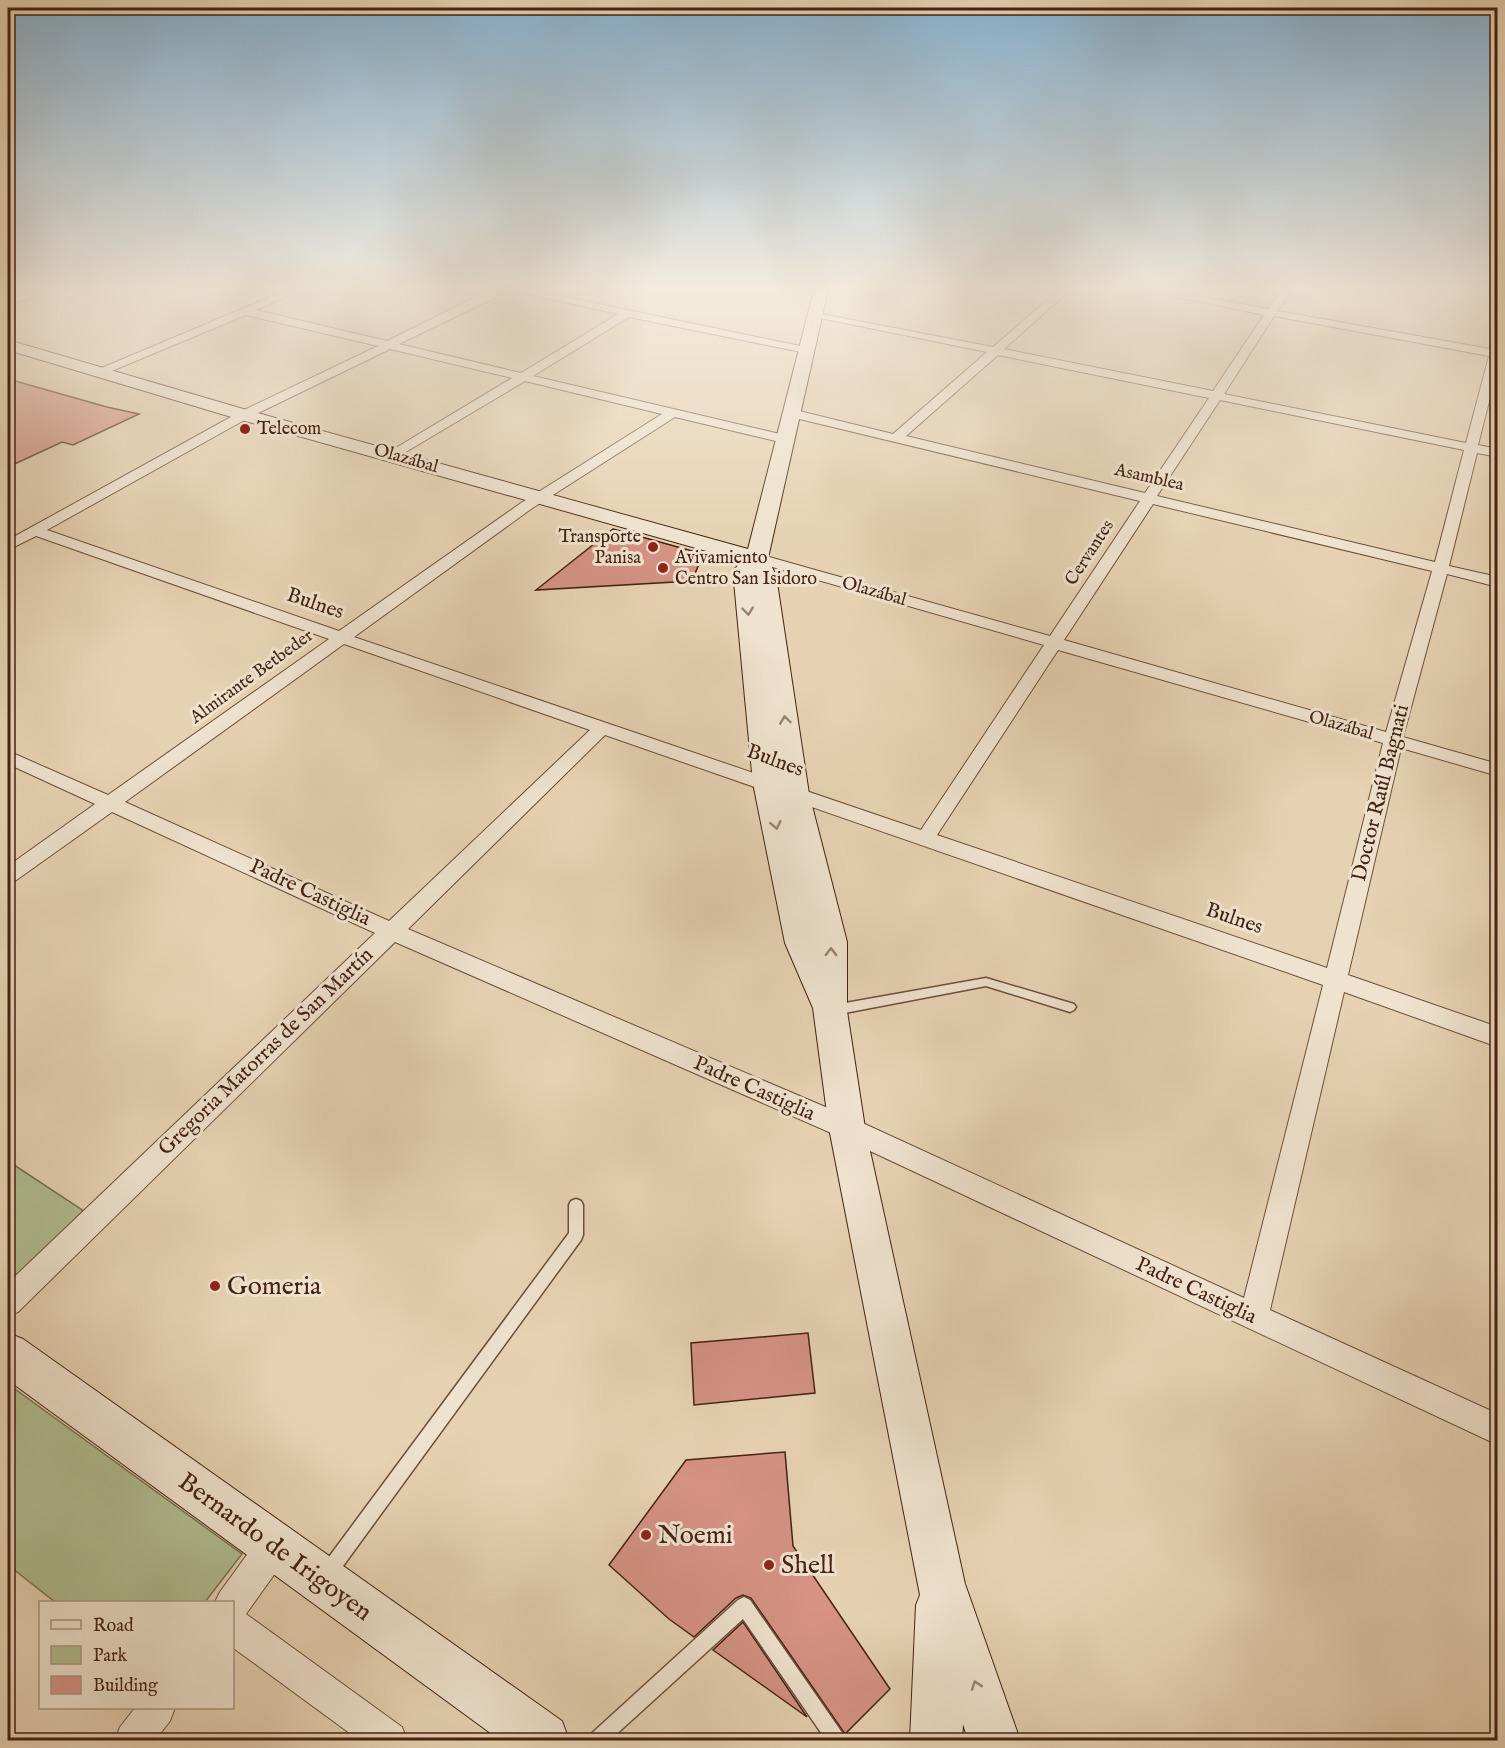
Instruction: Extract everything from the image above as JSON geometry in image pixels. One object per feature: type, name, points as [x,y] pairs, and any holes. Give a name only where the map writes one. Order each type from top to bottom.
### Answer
[{"type":"main road","name":"Olazábal","points":[[98,372],[758,558]]},
{"type":"main road","points":[[801,372],[758,558],[765,576],[795,794],[831,942],[830,1011],[847,1128],[941,1584],[994,1740]]},
{"type":"main road","points":[[758,558],[744,571],[767,783],[801,943],[830,1011]]},
{"type":"main road","name":"Bernardo de Irigoyen","points":[[8,1354],[543,1740]]},
{"type":"main road","points":[[936,1740],[941,1584]]},
{"type":"street","points":[[8,546],[244,415],[334,372]]},
{"type":"street","points":[[493,372],[784,439]]},
{"type":"street","points":[[394,455],[531,372]]},
{"type":"street","points":[[896,438],[973,372]]},
{"type":"street","points":[[1097,372],[1497,453]]},
{"type":"street","name":"Cervantes","points":[[926,837],[1232,372]]},
{"type":"street","name":"Doctor Raúl Bagnati","points":[[1254,1318],[1393,741],[1441,568],[1490,372]]},
{"type":"street","name":"Asamblea","points":[[791,413],[1497,582]]},
{"type":"street","name":"Almirante Betbeder","points":[[8,876],[541,497],[671,414]]},
{"type":"street","name":"Bulnes","points":[[35,531],[602,728],[926,837],[1497,1038]]},
{"type":"street","name":"Olazábal","points":[[758,558],[1497,770]]},
{"type":"street","name":"Gregoria Matorras de San Martín","points":[[8,1302],[602,728]]},
{"type":"street","name":"Padre Castiglia","points":[[8,757],[391,931],[847,1128],[1497,1430]]},
{"type":"street","points":[[234,1601],[274,1546]]},
{"type":"street","points":[[234,1626],[389,1740]]},
{"type":"street","points":[[133,1740],[156,1709]]},
{"type":"lane","points":[[830,1011],[986,982],[1070,1006]]},
{"type":"lane","points":[[321,1581],[576,1235],[576,1205]]},
{"type":"lane","points":[[597,1740],[744,1606],[837,1740]]},
{"type":"green space","points":[[8,1161],[87,1213],[8,1288]]},
{"type":"green space","points":[[8,1384],[242,1554],[206,1601],[54,1601],[8,1565]]},
{"type":"building","points":[[8,379],[139,414],[73,445],[62,442],[8,467]]},
{"type":"building","points":[[613,529],[703,554],[692,581],[536,590]]},
{"type":"building","points":[[808,1333],[815,1393],[694,1405],[691,1343]]},
{"type":"building","points":[[785,1452],[793,1546],[890,1689],[845,1734],[751,1598],[743,1595],[736,1598],[694,1637],[669,1619],[609,1565],[686,1460]]},
{"type":"building","points":[[743,1622],[807,1717],[713,1650]]},
{"type":"place","name":"Telecom","points":[[245,429]]},
{"type":"place","name":"Transporte Panisa","points":[[653,547]]},
{"type":"place","name":"Avivamiento Centro San Isidoro","points":[[663,568]]},
{"type":"place","name":"Gomeria","points":[[215,1286]]},
{"type":"place","name":"Noemi","points":[[646,1535]]},
{"type":"place","name":"Shell","points":[[769,1565]]}]
